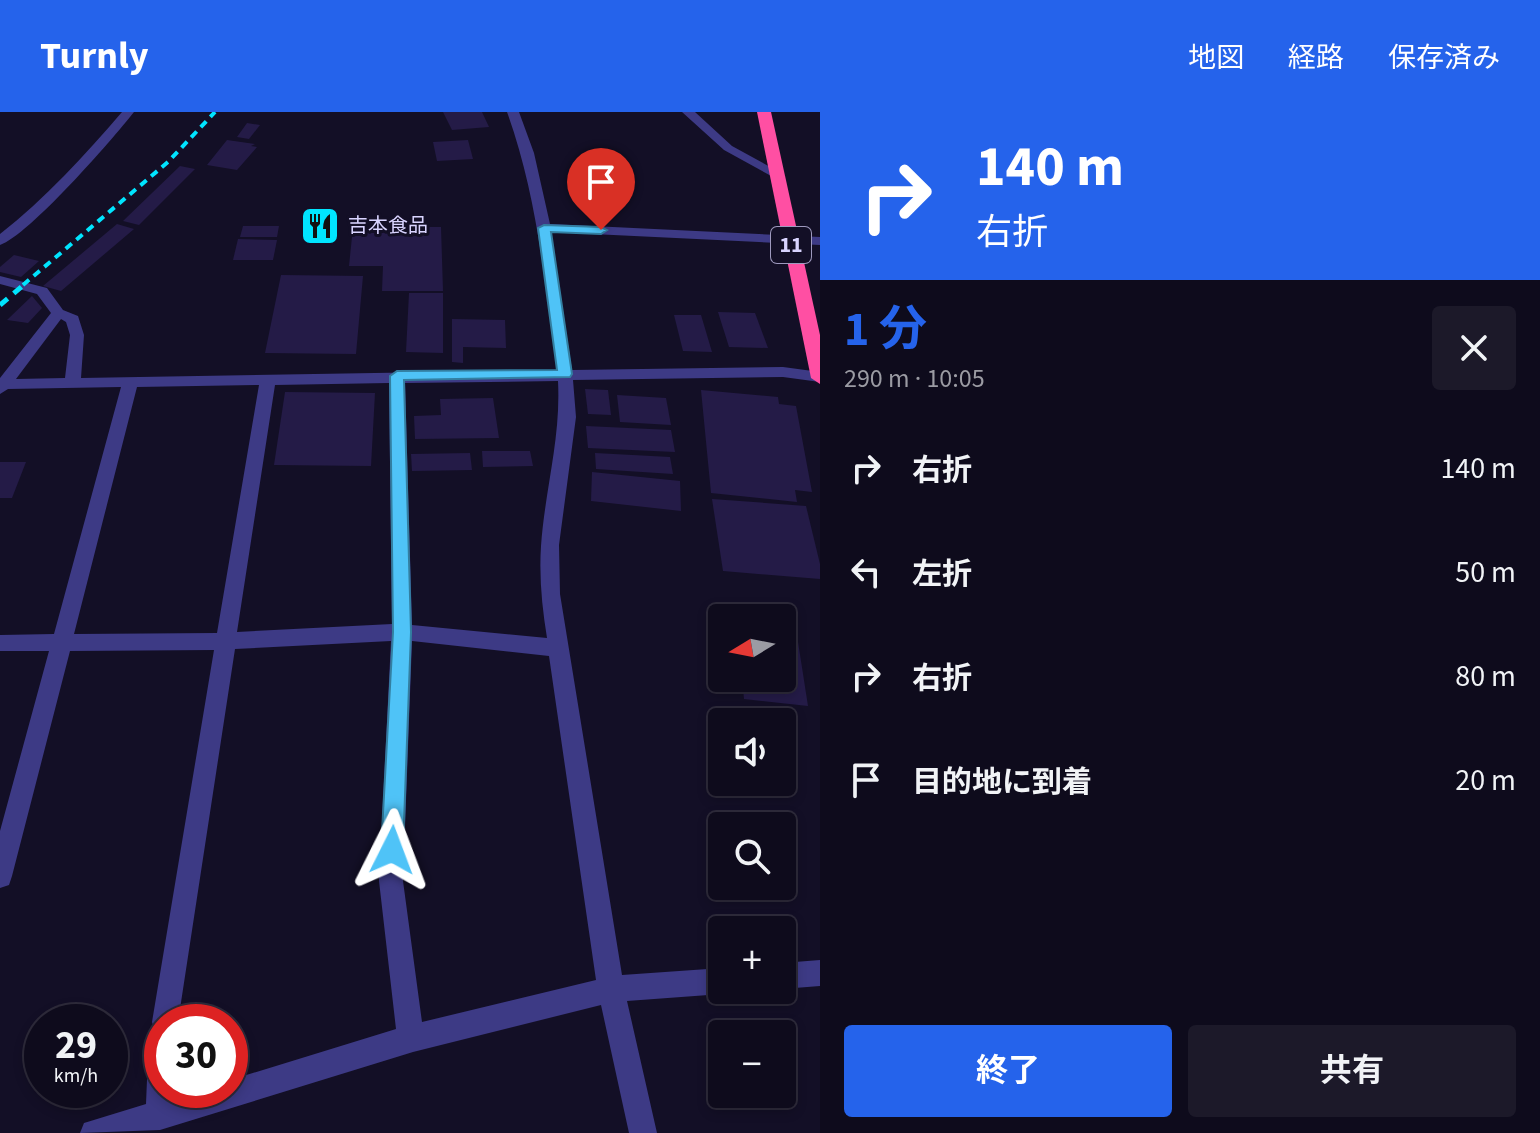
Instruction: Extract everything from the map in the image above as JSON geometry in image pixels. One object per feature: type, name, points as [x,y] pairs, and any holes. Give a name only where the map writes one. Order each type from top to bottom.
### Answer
[{"type":"highway","name":"11","points":[[764,112],[820,377]]},
{"type":"street","points":[[0,241],[46,200],[128,112]]},
{"type":"street","points":[[513,112],[528,153],[544,228],[565,374],[568,417],[550,545],[550,594],[611,990],[643,1133]]},
{"type":"street","points":[[688,112],[728,148],[777,174]]},
{"type":"street","points":[[544,228],[820,241]]},
{"type":"street","points":[[0,280],[42,291],[58,313],[73,319],[77,335],[73,382]]},
{"type":"street","points":[[2,386],[58,313]]},
{"type":"street","points":[[2,386],[73,382],[565,374],[783,372],[820,377]]},
{"type":"street","points":[[397,376],[402,632],[391,881],[411,1038]]},
{"type":"street","points":[[168,1004],[268,378]]},
{"type":"street","points":[[0,876],[131,381]]},
{"type":"street","points":[[0,643],[226,641],[402,632],[558,648]]},
{"type":"street","points":[[796,975],[820,973]]},
{"type":"street","points":[[94,1133],[160,1116],[411,1038],[611,990],[708,982]]},
{"type":"street","points":[[160,1108],[160,1116]]},
{"type":"building","points":[[443,112],[482,112],[489,127],[452,130]]},
{"type":"building","points":[[247,123],[260,125],[249,139],[237,137]]},
{"type":"building","points":[[227,140],[255,144],[251,146],[257,147],[237,170],[207,165]]},
{"type":"building","points":[[468,140],[473,159],[437,161],[433,142]]},
{"type":"building","points":[[180,166],[195,169],[139,225],[123,221]]},
{"type":"building","points":[[117,224],[134,229],[61,291],[43,286]]},
{"type":"building","points":[[243,226],[279,226],[277,237],[240,237]]},
{"type":"building","points":[[353,227],[441,227],[443,291],[382,291],[383,266],[349,266]]},
{"type":"building","points":[[238,239],[277,240],[273,260],[233,260]]},
{"type":"building","points":[[14,255],[39,261],[21,277],[0,272],[0,267]]},
{"type":"building","points":[[281,275],[363,276],[356,354],[265,353]]},
{"type":"building","points":[[409,293],[443,293],[443,353],[406,352]]},
{"type":"building","points":[[32,296],[42,308],[28,323],[7,320]]},
{"type":"building","points":[[718,312],[755,313],[768,348],[729,347]]},
{"type":"building","points":[[674,315],[701,315],[712,352],[683,351]]},
{"type":"building","points":[[452,319],[505,320],[506,348],[463,347],[463,363],[452,362]]},
{"type":"building","points":[[585,389],[608,390],[611,415],[588,414]]},
{"type":"building","points":[[701,390],[778,397],[779,404],[796,406],[812,492],[795,490],[797,502],[711,493]]},
{"type":"building","points":[[285,392],[375,393],[371,466],[274,465]]},
{"type":"building","points":[[617,395],[666,398],[671,425],[620,422]]},
{"type":"building","points":[[493,398],[499,438],[415,439],[414,416],[441,415],[440,399]]},
{"type":"building","points":[[586,426],[671,430],[675,452],[588,448]]},
{"type":"building","points":[[482,451],[530,451],[533,466],[483,467]]},
{"type":"building","points":[[470,453],[472,470],[412,471],[411,454]]},
{"type":"building","points":[[595,453],[670,457],[673,474],[596,469]]},
{"type":"building","points":[[0,462],[26,462],[12,498],[0,498]]},
{"type":"building","points":[[592,472],[680,481],[681,511],[591,501]]},
{"type":"building","points":[[712,499],[806,506],[820,564],[820,579],[723,571]]},
{"type":"building","points":[[796,629],[808,706],[744,699],[743,692],[796,692]]},
{"type":"railway","points":[[23,285],[168,162],[215,112]]},
{"type":"railway","points":[[0,305],[26,283]]},
{"type":"place","name":"吉本食品","points":[[320,226]]},
{"type":"route","points":[[392,850],[402,632],[397,376],[565,374],[544,228],[601,230]]}]
